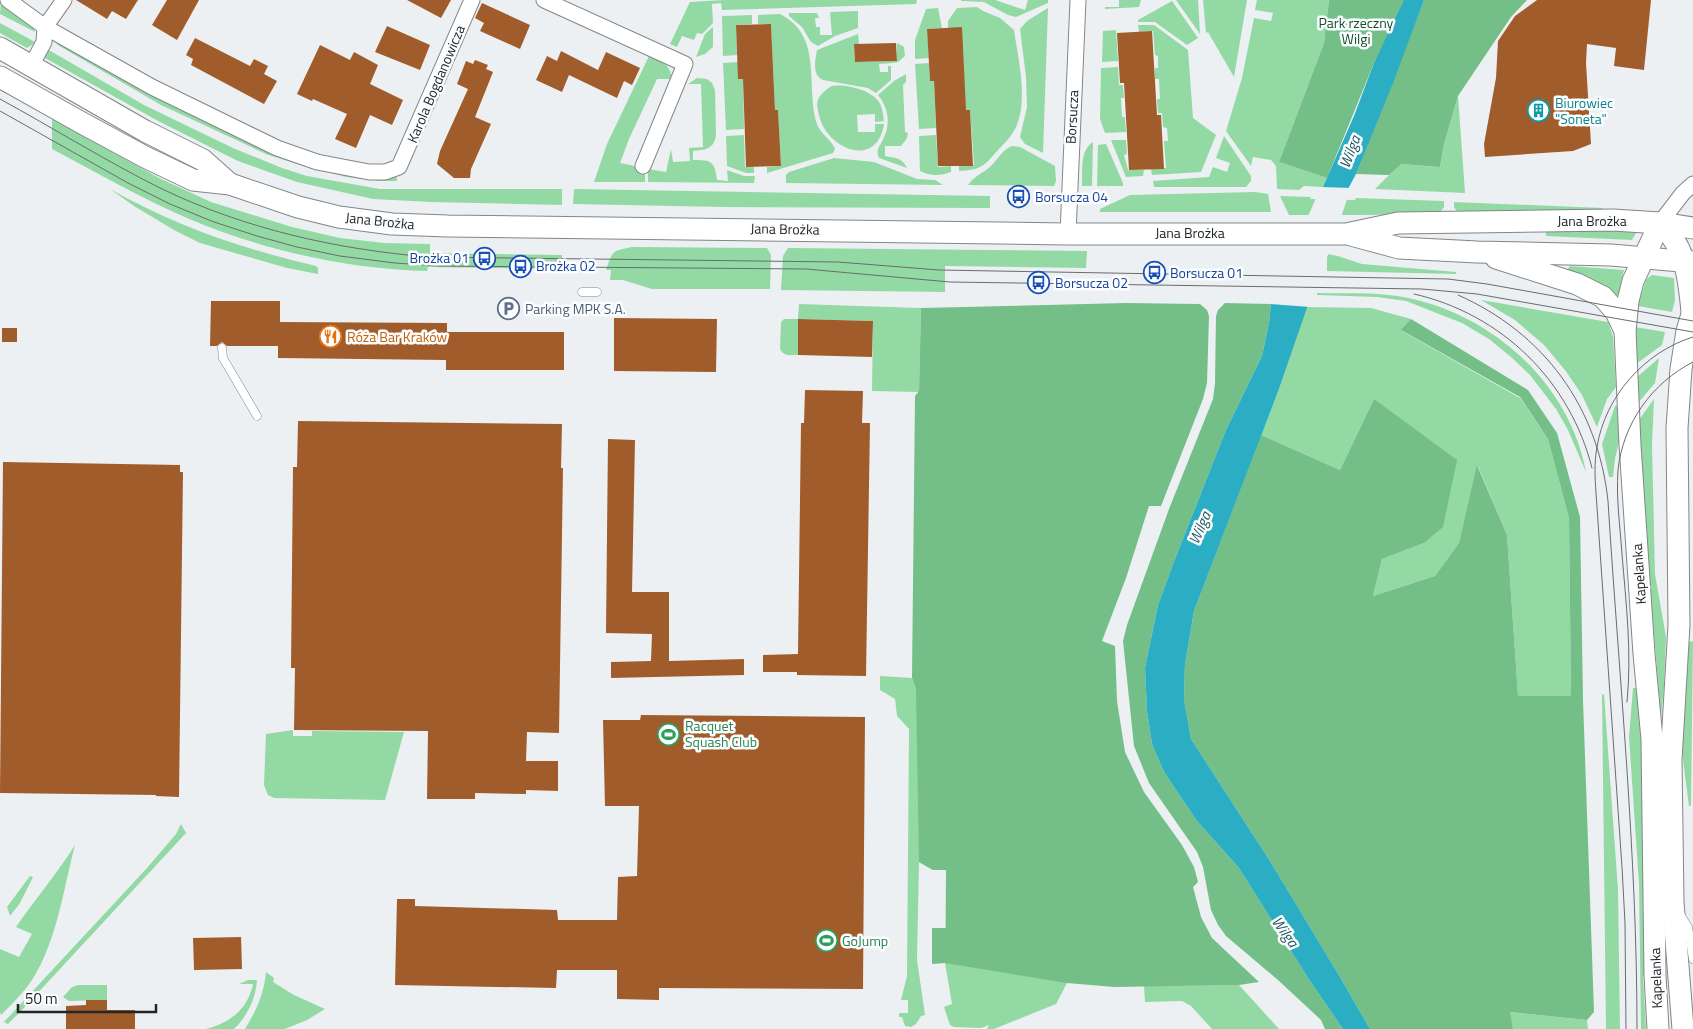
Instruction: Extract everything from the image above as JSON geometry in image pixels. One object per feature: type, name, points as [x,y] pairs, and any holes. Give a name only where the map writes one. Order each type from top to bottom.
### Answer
[{"type":"main road","name":"Jana Brożka","points":[[0,48],[145,131],[203,160],[230,184]]},
{"type":"main road","name":"Jana Brożka","points":[[0,77],[145,157],[193,180],[230,184],[298,207],[339,217],[392,224],[1068,234],[1346,234],[1398,223],[1613,220],[1660,223],[1693,228]]},
{"type":"main road","name":"Kapelanka","points":[[1658,1029],[1655,975],[1652,739],[1644,654],[1630,445],[1625,331],[1628,301],[1633,281],[1660,223],[1689,262],[1688,273],[1693,312],[1685,340],[1678,399],[1679,625],[1671,760],[1673,902],[1683,1029]]},
{"type":"main road","name":"Jana Brożka","points":[[1346,234],[1399,248],[1645,257],[1689,262]]},
{"type":"main road","points":[[1477,252],[1576,284],[1603,297],[1616,312],[1625,331]]},
{"type":"main road","points":[[1678,399],[1693,367]]},
{"type":"street","points":[[8,0],[45,27]]},
{"type":"street","points":[[31,66],[44,42],[45,27],[64,0]]},
{"type":"street","name":"Karola Bogdanowicza","points":[[45,27],[152,87],[277,148],[317,162],[369,172],[386,172],[399,167],[472,0]]},
{"type":"street","points":[[544,0],[686,64],[643,166]]},
{"type":"street","name":"Borsucza","points":[[1068,234],[1078,0]]},
{"type":"street","points":[[1660,223],[1683,193],[1693,184]]},
{"type":"lane","points":[[582,292],[597,292]]},
{"type":"lane","points":[[222,348],[223,358],[257,416]]},
{"type":"lane","points":[[1673,902],[1688,927],[1693,959]]},
{"type":"green space","points":[[1,0],[25,17],[35,32],[0,14]]},
{"type":"green space","points":[[724,0],[917,0],[916,4],[722,10],[721,3],[712,4],[713,23],[702,34],[697,33],[694,40],[682,36],[677,47],[670,44],[690,2]]},
{"type":"green space","points":[[961,0],[995,0],[1025,10],[1028,0],[1048,0],[1048,3],[1016,17],[1008,15],[984,2]]},
{"type":"green space","points":[[1119,0],[1141,0],[1139,7],[1105,9],[1105,7],[1119,7]]},
{"type":"green space","points":[[1176,0],[1198,0],[1200,34]]},
{"type":"green space","points":[[1203,0],[1247,0],[1234,77],[1208,32],[1206,33]]},
{"type":"green space","points":[[1257,0],[1329,0],[1324,43],[1279,162],[1327,178],[1323,187],[1304,186],[1299,190],[1277,189],[1276,166],[1271,160],[1253,157],[1251,166],[1226,131],[1242,78],[1254,18],[1271,21],[1273,13],[1255,10]]},
{"type":"green space","name":"Park rzeczny Wilgi","points":[[1329,0],[1406,0],[1374,63],[1327,178],[1279,162],[1324,43]]},
{"type":"green space","points":[[1424,0],[1527,0],[1511,17],[1458,96],[1444,144],[1440,167],[1401,164],[1389,175],[1356,174]]},
{"type":"green space","points":[[1172,1],[1198,38],[1187,45],[1155,22],[1138,22],[1138,20]]},
{"type":"green space","points":[[977,7],[1000,18],[1014,30],[1020,67],[1021,106],[1019,118],[1013,132],[989,160],[972,170],[959,171],[959,166],[974,165],[970,110],[966,110],[948,21],[957,8]]},
{"type":"green space","points":[[938,8],[942,28],[927,29],[929,58],[915,59],[915,40],[926,9]]},
{"type":"green space","points":[[1048,8],[1043,153],[1025,144],[1020,137],[1027,107],[1026,77],[1020,29],[1027,21]]},
{"type":"green space","points":[[858,11],[858,28],[835,36],[818,46],[811,42],[802,27],[789,16],[789,13],[817,13],[819,18],[815,18],[816,27],[820,27],[820,35],[832,35],[830,12]]},
{"type":"green space","points":[[780,14],[794,23],[803,35],[811,63],[814,109],[817,124],[835,149],[833,153],[767,173],[767,167],[781,166],[778,110],[775,110],[771,24],[758,24],[758,15]]},
{"type":"green space","points":[[752,15],[752,24],[736,25],[737,55],[723,56],[722,16]]},
{"type":"green space","points":[[0,23],[35,43],[27,48],[0,33]]},
{"type":"green space","points":[[1138,25],[1154,25],[1188,50],[1193,118],[1216,135],[1201,172],[1152,175],[1151,169],[1166,168],[1164,141],[1168,141],[1167,128],[1163,127],[1162,113],[1158,113],[1157,99],[1160,99],[1159,79],[1155,79],[1155,68],[1158,68],[1158,56],[1155,55],[1153,31],[1139,32]]},
{"type":"green space","points":[[713,27],[713,47],[705,54],[696,57],[705,34]]},
{"type":"green space","points":[[1116,30],[1118,61],[1102,62],[1103,31]]},
{"type":"green space","points":[[858,34],[859,44],[854,44],[855,62],[897,61],[897,43],[904,47],[905,56],[898,62],[879,64],[880,72],[888,72],[888,66],[891,66],[891,80],[876,93],[868,88],[823,80],[817,75],[815,63],[817,50]]},
{"type":"green space","points":[[56,44],[65,45],[177,108],[261,147],[396,172],[397,181],[346,177],[266,154],[161,105]]},
{"type":"green space","points":[[47,49],[144,105],[233,148],[307,176],[380,189],[562,189],[562,205],[373,199],[297,182],[238,161],[160,122],[45,58]]},
{"type":"green space","points":[[650,54],[668,67],[672,79],[657,79],[620,163],[645,168],[645,182],[594,182],[607,144]]},
{"type":"green space","points":[[738,62],[738,79],[743,79],[744,129],[726,130],[723,63]]},
{"type":"green space","points":[[929,63],[930,81],[934,81],[936,128],[919,129],[915,64]]},
{"type":"green space","points":[[1118,67],[1119,85],[1123,85],[1124,98],[1121,98],[1122,117],[1125,117],[1126,132],[1105,133],[1100,119],[1101,68]]},
{"type":"green space","points":[[906,74],[906,82],[903,85],[905,132],[908,133],[907,138],[901,146],[885,146],[885,156],[900,160],[907,168],[879,158],[878,152],[888,121],[886,110],[878,95],[894,81]]},
{"type":"green space","points":[[697,78],[707,79],[712,83],[715,90],[716,134],[714,143],[709,148],[693,151],[693,160],[704,160],[711,163],[715,169],[717,180],[728,181],[727,170],[744,176],[755,176],[754,183],[648,182],[648,169],[666,172],[671,149],[673,162],[690,161],[689,148],[703,147],[701,84],[688,84]]},
{"type":"green space","points":[[832,86],[844,86],[864,91],[879,102],[884,121],[875,122],[875,114],[857,115],[858,132],[875,132],[875,124],[884,124],[879,138],[872,147],[862,150],[851,150],[831,137],[824,127],[819,115],[817,102],[822,94]]},
{"type":"green space","points":[[1458,96],[1465,193],[1375,189],[1400,164],[1440,167],[1444,144]]},
{"type":"green space","points":[[52,119],[161,179],[211,202],[292,227],[340,238],[384,243],[430,244],[430,253],[562,255],[562,269],[428,267],[427,271],[397,269],[335,262],[245,240],[187,218],[136,194],[52,149]]},
{"type":"green space","points":[[744,135],[745,167],[754,167],[754,173],[746,173],[727,166],[726,136]]},
{"type":"green space","points":[[936,135],[938,167],[951,166],[951,172],[935,175],[920,171],[919,136]]},
{"type":"green space","points":[[1224,136],[1251,176],[1251,181],[1246,187],[1154,187],[1153,181],[1209,177],[1213,167],[1227,172],[1230,163],[1216,158]]},
{"type":"green space","points":[[1111,140],[1126,140],[1127,154],[1124,155],[1128,170],[1144,170],[1143,176],[1126,177]]},
{"type":"green space","points":[[1093,142],[1092,186],[1082,186],[1084,156]]},
{"type":"green space","points":[[1106,144],[1123,186],[1097,186],[1098,145]]},
{"type":"green space","points":[[1012,146],[1020,147],[1055,166],[1056,181],[1054,186],[968,185],[991,166],[1005,150]]},
{"type":"green space","points":[[834,158],[874,162],[917,179],[935,180],[943,185],[786,183],[786,175],[789,172]]},
{"type":"green space","points":[[110,189],[160,215],[210,235],[261,252],[316,266],[318,274],[287,268],[200,243],[134,206]]},
{"type":"green space","points":[[574,189],[990,196],[990,208],[723,207],[573,204]]},
{"type":"green space","points":[[1255,192],[1268,194],[1271,212],[1100,212],[1100,209],[1130,195]]},
{"type":"green space","points":[[1280,196],[1311,197],[1310,199],[1355,200],[1356,198],[1444,201],[1444,207],[1439,214],[1289,215]]},
{"type":"green space","points":[[1454,202],[1603,209],[1458,213],[1454,207]]},
{"type":"green space","points":[[1620,230],[1636,233],[1632,240],[1546,236],[1546,231]]},
{"type":"green space","points":[[632,247],[767,248],[771,255],[770,289],[652,289],[623,280],[610,280],[611,270],[606,270],[614,252]]},
{"type":"green space","points":[[788,248],[1087,251],[1086,268],[945,266],[945,292],[781,290],[783,256]]},
{"type":"green space","points":[[1327,254],[1362,264],[1456,272],[1456,274],[1327,271]]},
{"type":"green space","points":[[1570,266],[1624,270],[1618,295],[1615,296],[1592,280],[1567,270]]},
{"type":"green space","points":[[1652,275],[1674,278],[1675,300],[1672,312],[1638,306],[1646,280]]},
{"type":"green space","points":[[1317,293],[1397,296],[1431,304],[1463,317],[1492,334],[1519,355],[1543,380],[1562,408],[1577,439],[1586,472],[1568,430],[1556,409],[1530,375],[1489,339],[1462,323],[1406,301],[1377,297],[1317,295]]},
{"type":"green space","points":[[1481,300],[1608,322],[1613,337],[1616,387],[1607,399],[1597,427],[1582,395],[1565,370],[1544,345],[1515,320]]},
{"type":"green space","points":[[1126,303],[1200,304],[1207,310],[1209,316],[1207,383],[1203,399],[1161,506],[1149,506],[1126,578],[1102,641],[1115,646],[1117,701],[1125,752],[1144,792],[1182,845],[1194,867],[1198,882],[1193,887],[1201,917],[1212,938],[1259,982],[1239,985],[1114,987],[1067,983],[945,963],[932,964],[932,928],[946,928],[946,870],[933,870],[919,862],[916,689],[912,678],[915,396],[919,391],[921,308]]},
{"type":"green space","points":[[1225,303],[1271,304],[1269,323],[1262,356],[1226,430],[1158,605],[1145,668],[1147,711],[1152,744],[1164,772],[1197,821],[1239,868],[1308,978],[1343,1029],[1325,1029],[1321,1020],[1226,936],[1211,910],[1203,867],[1197,852],[1149,783],[1134,746],[1123,641],[1169,509],[1213,399],[1216,316],[1218,310]]},
{"type":"green space","points":[[799,304],[921,308],[919,392],[872,391],[873,321],[799,319],[798,355],[784,353],[780,349],[781,322],[784,319],[798,319]]},
{"type":"green space","points":[[1307,307],[1371,308],[1411,319],[1402,331],[1520,398],[1548,439],[1569,518],[1571,696],[1518,696],[1507,535],[1478,466],[1459,543],[1435,576],[1373,596],[1382,559],[1424,543],[1374,399],[1340,470],[1261,435]]},
{"type":"green space","points":[[1411,319],[1528,390],[1557,433],[1580,517],[1583,700],[1594,1012],[1587,1020],[1510,1012],[1513,1029],[1370,1029],[1270,861],[1191,739],[1184,699],[1185,664],[1194,611],[1261,435],[1340,470],[1374,399],[1457,460],[1443,527],[1424,543],[1382,559],[1373,596],[1435,576],[1459,543],[1477,465],[1507,535],[1518,696],[1571,696],[1569,518],[1548,439],[1520,397],[1401,330]]},
{"type":"green space","points":[[1635,327],[1665,332],[1662,345],[1636,364]]},
{"type":"green space","points":[[1659,358],[1655,383],[1638,403],[1636,378]]},
{"type":"green space","points":[[1654,399],[1652,445],[1655,574],[1666,637],[1661,717],[1639,420]]},
{"type":"green space","points":[[1615,406],[1617,406],[1619,442],[1613,477],[1609,477],[1602,444]]},
{"type":"green space","points":[[1693,641],[1691,806],[1689,806],[1683,760],[1682,726],[1688,642]]},
{"type":"green space","points":[[880,676],[912,678],[1067,983],[1056,1004],[994,1029],[987,1029],[989,1025],[981,1028],[954,1027],[950,1025],[944,1007],[952,1004],[945,963],[946,870],[933,870],[919,862],[917,960],[925,1015],[921,1016],[916,1024],[911,1027],[905,1026],[902,1017],[899,1017],[899,1013],[908,1013],[908,1000],[901,1000],[907,976],[909,729],[897,716],[895,699],[880,690]]},
{"type":"green space","points":[[1633,688],[1637,688],[1642,742],[1645,975],[1643,976],[1646,1029],[1641,1029],[1639,884],[1629,737]]},
{"type":"green space","points":[[1604,694],[1618,890],[1620,1029],[1606,1029],[1602,695]]},
{"type":"green space","points":[[293,730],[293,736],[312,736],[312,731],[404,732],[385,800],[274,798],[268,795],[264,785],[266,734]]},
{"type":"green space","points":[[181,824],[186,833],[21,1011],[8,1024],[4,1022],[147,868],[176,834]]},
{"type":"green space","points":[[75,845],[57,919],[45,955],[27,987],[1,1015],[0,949],[19,957],[32,934],[16,927]]},
{"type":"green space","points":[[30,876],[33,877],[20,903],[10,916],[7,907]]},
{"type":"green space","points":[[266,972],[274,978],[273,982],[294,995],[325,1009],[307,1020],[285,1029],[245,1029],[259,1002]]},
{"type":"green space","points":[[248,980],[257,980],[255,994],[250,1007],[239,1024],[234,1029],[206,1029],[223,1023],[237,1014],[247,1001],[253,984],[239,984]]},
{"type":"green space","points":[[78,985],[107,985],[107,1000],[69,1001],[63,997],[72,987]]},
{"type":"green space","points":[[1239,985],[1279,1029],[1212,1029],[1191,1006],[1182,1001],[1145,1002],[1144,986]]},
{"type":"green space","points":[[1509,1012],[1587,1020],[1588,1029],[1513,1029]]},
{"type":"water","name":"Wilga","points":[[1404,0],[1424,0],[1393,83],[1356,174],[1348,189],[1279,389],[1194,611],[1185,664],[1184,699],[1191,739],[1270,861],[1370,1029],[1343,1029],[1308,978],[1239,868],[1197,821],[1164,772],[1152,744],[1147,711],[1145,668],[1158,605],[1175,559],[1226,430],[1262,356],[1271,304],[1354,116],[1374,63]]},
{"type":"pier","points":[[1321,187],[1351,188],[1310,307],[1269,304]]},
{"type":"building","points":[[76,0],[138,0],[126,19],[112,11],[107,19]]},
{"type":"building","points":[[167,0],[199,0],[177,40],[152,25]]},
{"type":"building","points":[[407,0],[451,0],[441,18]]},
{"type":"building","name":"Biurowiec \"Soneta\"","points":[[1537,0],[1651,0],[1644,70],[1614,66],[1616,48],[1587,44],[1586,63],[1591,144],[1573,151],[1485,157],[1484,144],[1496,78],[1498,41],[1515,16]]},
{"type":"building","points":[[482,3],[530,25],[520,49],[480,31],[484,23],[475,18]]},
{"type":"building","points":[[771,24],[775,110],[778,110],[781,166],[746,167],[743,79],[738,79],[736,25]]},
{"type":"building","points":[[387,26],[430,45],[420,70],[375,52]]},
{"type":"building","points":[[962,27],[966,110],[970,110],[973,166],[938,166],[934,81],[930,81],[927,29]]},
{"type":"building","points":[[1152,31],[1157,115],[1161,115],[1164,169],[1129,170],[1124,83],[1120,83],[1117,33]]},
{"type":"building","points":[[195,38],[250,66],[254,59],[268,66],[264,74],[277,81],[264,104],[191,65],[193,59],[186,55]]},
{"type":"building","points":[[896,43],[897,61],[855,62],[854,44]]},
{"type":"building","points":[[320,45],[350,60],[354,52],[378,65],[370,84],[403,100],[392,125],[370,115],[356,148],[335,139],[347,114],[297,94]]},
{"type":"building","points":[[561,51],[598,70],[606,52],[640,68],[632,85],[624,81],[617,98],[569,75],[562,92],[536,80],[547,56],[557,61]]},
{"type":"building","points":[[475,60],[488,65],[486,69],[493,72],[475,117],[491,124],[471,169],[470,178],[454,178],[437,164],[440,151],[468,89],[457,84],[466,61],[473,64]]},
{"type":"building","points":[[211,301],[280,301],[280,322],[447,323],[447,332],[564,332],[564,370],[446,370],[446,360],[278,358],[278,346],[227,346],[222,342],[217,346],[210,346]]},
{"type":"building","points":[[614,318],[717,319],[716,372],[614,371]]},
{"type":"building","points":[[798,319],[873,321],[872,357],[798,355]]},
{"type":"building","points":[[2,328],[17,328],[17,342],[2,342]]},
{"type":"building","points":[[805,390],[863,391],[862,423],[870,423],[866,676],[797,675],[797,672],[763,672],[763,655],[798,654],[801,423],[804,423]]},
{"type":"building","points":[[298,421],[562,424],[559,733],[527,732],[526,761],[558,761],[558,791],[526,790],[526,794],[475,793],[475,799],[427,799],[428,731],[294,730],[295,668],[291,668],[293,467],[297,467]]},
{"type":"building","points":[[608,439],[635,440],[632,592],[669,592],[669,661],[744,659],[744,675],[611,678],[611,662],[651,661],[652,634],[606,633]]},
{"type":"building","points":[[3,462],[180,465],[180,472],[183,472],[179,797],[0,793]]},
{"type":"building","points":[[641,715],[865,717],[863,989],[659,988],[659,1000],[617,999],[617,970],[557,970],[556,988],[395,985],[397,899],[415,899],[415,906],[557,910],[558,920],[617,920],[618,877],[637,876],[639,806],[605,806],[603,720],[640,720]]},
{"type":"building","points":[[241,937],[242,969],[194,970],[193,938]]},
{"type":"building","points":[[86,1000],[107,1000],[107,1010],[135,1010],[135,1029],[66,1029],[66,1006],[86,1005]]},
{"type":"tram line","points":[[0,99],[140,178],[192,202],[258,226],[359,249],[428,257],[838,262],[939,270],[1448,279],[1487,284],[1693,321]]},
{"type":"tram line","points":[[0,111],[128,183],[170,204],[214,222],[257,236],[340,256],[439,266],[806,269],[950,282],[1422,289],[1477,294],[1693,332]]},
{"type":"tram line","points":[[1414,294],[1446,304],[1476,317],[1503,335],[1528,356],[1549,380],[1567,407],[1582,436],[1592,468]]},
{"type":"tram line","points":[[1458,295],[1489,311],[1516,330],[1541,352],[1562,377],[1579,405],[1592,434],[1602,467],[1608,501],[1627,765],[1634,897],[1637,1029]]},
{"type":"tram line","points":[[1626,1029],[1625,923],[1622,867],[1595,459],[1601,429],[1608,411],[1630,379],[1658,353],[1693,337]]},
{"type":"tram line","points":[[1627,702],[1628,628],[1618,512],[1618,470],[1621,453],[1626,436],[1642,406],[1665,381],[1693,362]]},
{"type":"place","name":"Biurowiec \"Soneta\"","points":[[1539,111]]},
{"type":"place","name":"Borsucza 04","points":[[1019,197]]},
{"type":"place","name":"Brożka 01","points":[[485,258]]},
{"type":"place","name":"Brożka 02","points":[[520,266]]},
{"type":"place","name":"Borsucza 01","points":[[1154,273]]},
{"type":"place","name":"Borsucza 02","points":[[1039,283]]},
{"type":"place","name":"Parking MPK S.A.","points":[[509,309]]},
{"type":"place","name":"Róża Bar Kraków","points":[[331,337]]},
{"type":"place","name":"Racquet Squash Club","points":[[669,734]]},
{"type":"place","name":"GoJump","points":[[826,941]]}]
